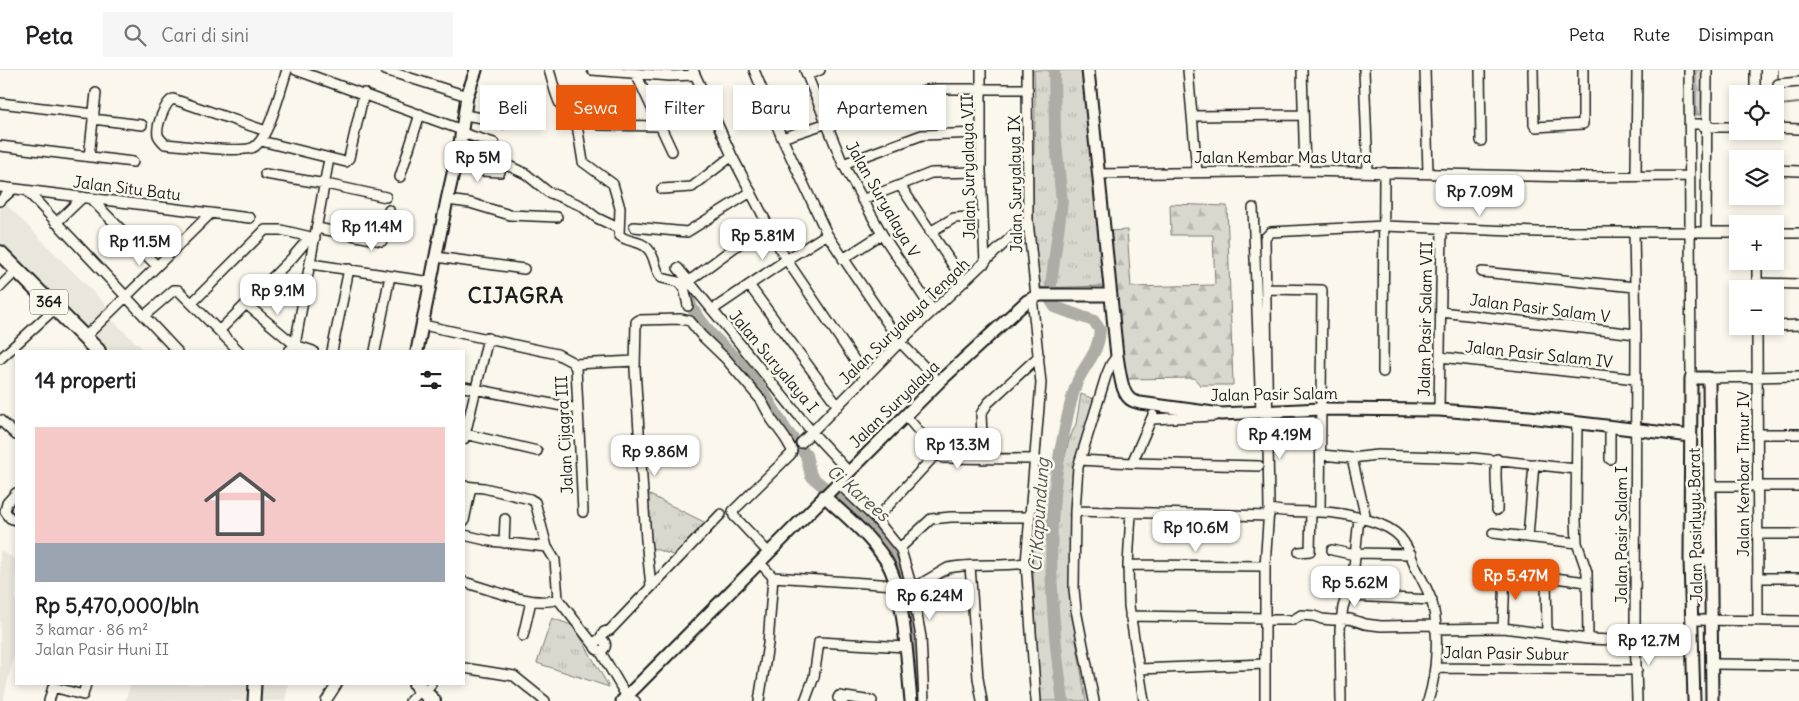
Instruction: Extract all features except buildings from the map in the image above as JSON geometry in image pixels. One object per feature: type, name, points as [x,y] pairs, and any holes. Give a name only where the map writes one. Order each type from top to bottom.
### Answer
[{"type":"main road","name":"364","points":[[0,253],[85,344]]},
{"type":"main road","name":"364","points":[[0,265],[49,314],[85,344],[96,350]]},
{"type":"main road","points":[[425,685],[433,701]]},
{"type":"main road","points":[[425,685],[444,701]]},
{"type":"street","points":[[266,131],[173,99],[169,101],[163,112],[158,132],[159,138],[165,144],[245,150],[255,147],[261,141],[266,131],[287,70]]},
{"type":"street","points":[[296,70],[420,114],[461,135],[526,174],[548,192],[580,205],[597,218],[618,228]]},
{"type":"street","points":[[385,70],[467,96]]},
{"type":"street","points":[[417,350],[461,135],[467,96],[476,70]]},
{"type":"street","points":[[549,70],[560,106],[567,116],[576,119],[583,162],[613,184],[620,208],[618,235],[622,239],[646,246],[654,258],[659,276],[668,281],[686,283]]},
{"type":"street","points":[[592,70],[670,76],[694,73],[732,156],[786,260],[866,377]]},
{"type":"street","points":[[754,70],[782,138],[827,234],[900,342],[939,382]]},
{"type":"street","points":[[806,72],[820,70]]},
{"type":"street","name":"Jalan Suryalaya VII","points":[[981,70],[981,172],[985,263]]},
{"type":"street","name":"Jalan Suryalaya IX","points":[[1027,70],[1028,222],[1036,296],[1041,383],[1026,563],[1036,701]]},
{"type":"street","name":"Jalan Pasir Salam","points":[[1088,70],[1117,356],[1121,380],[1127,397],[1130,400],[1221,414],[1320,410],[1439,410],[1529,417],[1691,436]]},
{"type":"street","points":[[1188,70],[1197,172]]},
{"type":"street","points":[[1302,70],[1305,171]]},
{"type":"street","points":[[1364,70],[1368,172]]},
{"type":"street","points":[[1425,70],[1428,173]]},
{"type":"street","points":[[1480,70],[1481,141]]},
{"type":"street","points":[[1532,70],[1534,125],[1536,127],[1584,124],[1583,70]]},
{"type":"street","points":[[1636,176],[1638,70]]},
{"type":"street","points":[[1689,70],[1689,176],[1698,231]]},
{"type":"street","points":[[1694,701],[1691,378],[1698,231],[1706,127],[1707,70]]},
{"type":"street","points":[[1755,70],[1755,85]]},
{"type":"street","name":"Jalan Suryalaya V","points":[[806,72],[819,108]]},
{"type":"street","points":[[636,74],[646,96]]},
{"type":"street","points":[[1778,84],[1799,82]]},
{"type":"street","points":[[946,89],[1028,89]]},
{"type":"street","points":[[261,141],[346,162],[349,158],[364,93]]},
{"type":"street","points":[[89,157],[96,94]]},
{"type":"street","points":[[0,102],[142,124]]},
{"type":"street","points":[[400,178],[420,114]]},
{"type":"street","points":[[464,115],[480,118]]},
{"type":"street","points":[[1192,116],[1303,115]]},
{"type":"street","points":[[782,138],[819,126]]},
{"type":"street","points":[[1690,127],[1698,131],[1706,127],[1729,128]]},
{"type":"street","points":[[1784,128],[1799,129]]},
{"type":"street","points":[[662,130],[672,151]]},
{"type":"street","name":"Jalan Suryalaya V","points":[[828,130],[862,200],[933,311]]},
{"type":"street","points":[[843,164],[922,135],[981,133]]},
{"type":"street","points":[[461,135],[472,135],[494,143]]},
{"type":"street","points":[[0,146],[133,162]]},
{"type":"street","points":[[662,189],[692,187],[732,156]]},
{"type":"street","points":[[219,330],[312,238],[317,228],[328,164]]},
{"type":"street","points":[[455,164],[482,172],[500,172]]},
{"type":"street","points":[[1784,170],[1799,171]]},
{"type":"street","name":"Jalan Kembar Mas Utara","points":[[1098,174],[1305,171],[1573,177],[1689,176]]},
{"type":"street","points":[[862,200],[931,173],[981,172]]},
{"type":"street","points":[[1383,372],[1384,172]]},
{"type":"street","points":[[265,174],[326,184],[386,197]]},
{"type":"street","points":[[900,185],[964,282]]},
{"type":"street","name":"Jalan Situ Batu","points":[[0,187],[250,218]]},
{"type":"street","points":[[0,201],[13,189]]},
{"type":"street","points":[[27,191],[176,350]]},
{"type":"street","points":[[634,226],[687,232],[751,192]]},
{"type":"street","points":[[56,223],[86,198],[157,266]]},
{"type":"street","points":[[447,200],[470,203],[510,214],[557,217]]},
{"type":"street","points":[[1253,208],[1269,512],[1265,566],[1265,701]]},
{"type":"street","points":[[317,228],[383,241],[389,210]]},
{"type":"street","points":[[85,344],[126,297],[211,213]]},
{"type":"street","points":[[930,232],[954,218],[983,216]]},
{"type":"street","name":"Jalan Suryalaya Tengah","points":[[801,443],[900,342],[1028,222]]},
{"type":"street","points":[[688,306],[684,287],[686,283],[766,224]]},
{"type":"street","points":[[1264,412],[1265,238],[1271,232],[1384,226],[1538,232],[1729,232]]},
{"type":"street","name":"Jalan Pasir Salam VII","points":[[1439,410],[1442,228]]},
{"type":"street","points":[[192,303],[265,230],[281,230],[312,238]]},
{"type":"street","points":[[1784,233],[1799,232]]},
{"type":"street","name":"Jalan Pasir Salam I","points":[[1634,233],[1637,701]]},
{"type":"street","points":[[712,310],[827,234]]},
{"type":"street","points":[[843,259],[882,234]]},
{"type":"street","points":[[292,348],[310,264],[312,238]]},
{"type":"street","points":[[436,257],[524,269]]},
{"type":"street","points":[[310,264],[431,282]]},
{"type":"street","name":"Jalan Suryalaya I","points":[[678,268],[686,283],[712,310],[812,432],[849,472]]},
{"type":"street","points":[[332,350],[349,269]]},
{"type":"street","points":[[1482,272],[1635,286]]},
{"type":"street","points":[[0,287],[11,276]]},
{"type":"street","points":[[375,350],[390,276]]},
{"type":"street","points":[[1784,285],[1799,284]]},
{"type":"street","points":[[749,285],[838,406]]},
{"type":"street","points":[[1266,289],[1322,290],[1320,410],[1322,455],[1310,551],[1299,552]]},
{"type":"street","points":[[144,316],[174,290],[180,291],[238,350]]},
{"type":"street","points":[[1036,296],[1111,295]]},
{"type":"street","name":"Jalan Suryalaya","points":[[628,700],[768,552],[939,382],[1036,296]]},
{"type":"street","points":[[246,304],[292,348],[306,350]]},
{"type":"street","name":"Jalan Pasir Salam V","points":[[1441,312],[1636,334]]},
{"type":"street","points":[[0,359],[49,314]]},
{"type":"street","points":[[651,586],[646,540],[635,361],[637,320],[689,320],[761,400],[772,420],[786,438],[792,452],[734,510],[733,514],[768,552]]},
{"type":"street","name":"Jalan Cijagra III","points":[[423,325],[557,354],[574,364],[583,512]]},
{"type":"street","points":[[1784,326],[1799,325]]},
{"type":"street","name":"Jalan Kembar Timur IV","points":[[1757,335],[1758,622]]},
{"type":"street","points":[[465,432],[488,338]]},
{"type":"street","points":[[983,459],[981,412],[988,403],[1039,356]]},
{"type":"street","points":[[1094,701],[1074,589],[1075,511],[1080,460],[1106,376],[1117,356]]},
{"type":"street","name":"Jalan Pasir Salam IV","points":[[1440,357],[1636,379]]},
{"type":"street","points":[[574,364],[635,361]]},
{"type":"street","points":[[1106,376],[1121,380]]},
{"type":"street","points":[[1691,378],[1799,376]]},
{"type":"street","name":"Jalan Pasirluyu Barat","points":[[1709,378],[1712,701]]},
{"type":"street","points":[[465,387],[578,409]]},
{"type":"street","points":[[1132,463],[1157,405]]},
{"type":"street","points":[[1152,419],[1206,417],[1221,414]]},
{"type":"street","points":[[906,416],[936,453],[943,458],[1035,459]]},
{"type":"street","points":[[1577,422],[1575,513],[1578,543],[1586,572],[1588,639]]},
{"type":"street","points":[[1610,427],[1610,459]]},
{"type":"street","points":[[1758,434],[1799,434]]},
{"type":"street","points":[[465,436],[537,451]]},
{"type":"street","points":[[876,518],[936,453]]},
{"type":"street","points":[[1322,455],[1352,458],[1377,455],[1497,459],[1576,469]]},
{"type":"street","points":[[1351,596],[1362,516],[1352,458]]},
{"type":"street","points":[[1497,459],[1497,510]]},
{"type":"street","points":[[1080,460],[1259,466]]},
{"type":"street","points":[[1528,538],[1534,464]]},
{"type":"street","points":[[465,509],[467,486],[484,488],[533,500],[547,547],[555,560],[558,599],[599,645],[628,700]]},
{"type":"street","points":[[1711,486],[1799,486]]},
{"type":"street","points":[[831,489],[876,518],[900,548],[907,592],[921,637],[924,701]]},
{"type":"street","points":[[831,489],[885,560],[895,585]]},
{"type":"street","points":[[15,494],[7,502],[5,511],[10,518],[15,520]]},
{"type":"street","points":[[1075,511],[1131,513],[1316,512],[1362,516],[1394,531],[1403,540],[1411,554],[1432,600],[1435,627],[1435,668],[1428,701]]},
{"type":"street","points":[[1131,513],[1128,565],[1130,616],[1144,701]]},
{"type":"street","points":[[599,645],[610,630],[721,514]]},
{"type":"street","points":[[900,548],[931,519],[1029,516]]},
{"type":"street","points":[[504,543],[505,519]]},
{"type":"street","points":[[1494,533],[1578,543]]},
{"type":"street","points":[[1758,534],[1799,534]]},
{"type":"street","points":[[465,535],[504,543],[547,547]]},
{"type":"street","points":[[1332,550],[1356,554],[1411,554]]},
{"type":"street","points":[[1692,560],[1710,559]]},
{"type":"street","points":[[759,562],[773,577],[895,585],[907,592]]},
{"type":"street","points":[[907,592],[948,568],[1026,563]]},
{"type":"street","points":[[1128,565],[1265,566]]},
{"type":"street","points":[[970,566],[978,678],[982,701]]},
{"type":"street","points":[[1488,572],[1505,572],[1587,582]]},
{"type":"street","points":[[1503,628],[1505,572]]},
{"type":"street","points":[[759,701],[768,644],[773,577]]},
{"type":"street","points":[[1546,578],[1547,634]]},
{"type":"street","points":[[1759,578],[1799,578]]},
{"type":"street","points":[[465,582],[531,601],[551,602],[558,599]]},
{"type":"street","points":[[907,592],[905,646],[911,701]]},
{"type":"street","points":[[1341,701],[1340,620],[1346,598],[1351,596],[1432,600]]},
{"type":"street","points":[[524,636],[531,601]]},
{"type":"street","points":[[1130,616],[1293,620],[1301,615],[1322,619],[1350,619],[1381,626],[1503,628],[1588,639],[1636,641]]},
{"type":"street","points":[[1694,620],[1799,621]]},
{"type":"street","points":[[806,701],[814,677],[819,642],[905,646]]},
{"type":"street","points":[[1139,669],[1265,664]]},
{"type":"street","points":[[1712,664],[1799,665]]},
{"type":"street","points":[[465,668],[514,676],[545,701]]},
{"type":"street","name":"Jalan Pasir Subur","points":[[1435,668],[1637,670]]},
{"type":"street","points":[[49,701],[53,687],[83,695],[86,685]]},
{"type":"street","points":[[254,701],[255,685]]},
{"type":"street","points":[[328,700],[336,685]]},
{"type":"street","points":[[410,701],[425,685]]},
{"type":"street","points":[[843,701],[839,696],[872,701]]},
{"type":"shaded area","points":[[3,201],[110,309],[86,331],[0,243],[0,204]]},
{"type":"shaded area","points":[[111,319],[144,350],[110,350],[94,335]]},
{"type":"shaded area","points":[[0,550],[15,559],[15,656],[3,701],[0,701]]},
{"type":"shaded area","points":[[131,685],[249,685],[247,701],[125,701]]},
{"type":"shaded area","points":[[260,685],[288,685],[285,701],[258,701]]},
{"type":"green space","points":[[1034,70],[1082,70],[1105,286],[1039,288],[1033,215]]},
{"type":"green space","points":[[1696,70],[1704,70],[1704,115],[1696,115]]},
{"type":"green space","points":[[1170,204],[1227,206],[1233,385],[1200,385],[1194,378],[1125,379],[1108,231],[1127,230],[1131,287],[1215,285],[1213,235],[1171,235]]},
{"type":"green space","points":[[1081,394],[1096,400],[1076,464],[1073,600],[1076,640],[1086,701],[1040,701],[1032,555],[1039,465],[1063,464],[1069,440],[1076,424]]},
{"type":"green space","points":[[644,492],[706,523],[673,555],[649,547]]},
{"type":"green space","points":[[552,618],[574,626],[609,687],[537,663]]},
{"type":"waterway","name":"Ci Kapundung","points":[[1054,70],[1055,132],[1062,202],[1051,284],[1051,301],[1055,307],[1094,321],[1100,330],[1095,350],[1079,378],[1072,398],[1058,466],[1054,499],[1051,533],[1052,601],[1063,701]]},
{"type":"waterway","points":[[1778,70],[1778,80]]},
{"type":"waterway","points":[[1784,105],[1799,103]]},
{"type":"waterway","name":"Ci Karees","points":[[687,292],[692,308],[711,334],[740,362],[766,396],[786,430],[806,455],[811,476],[882,537],[893,554],[905,581],[915,637],[919,701]]},
{"type":"district","name":"CIJAGRA","points":[[516,296]]}]
